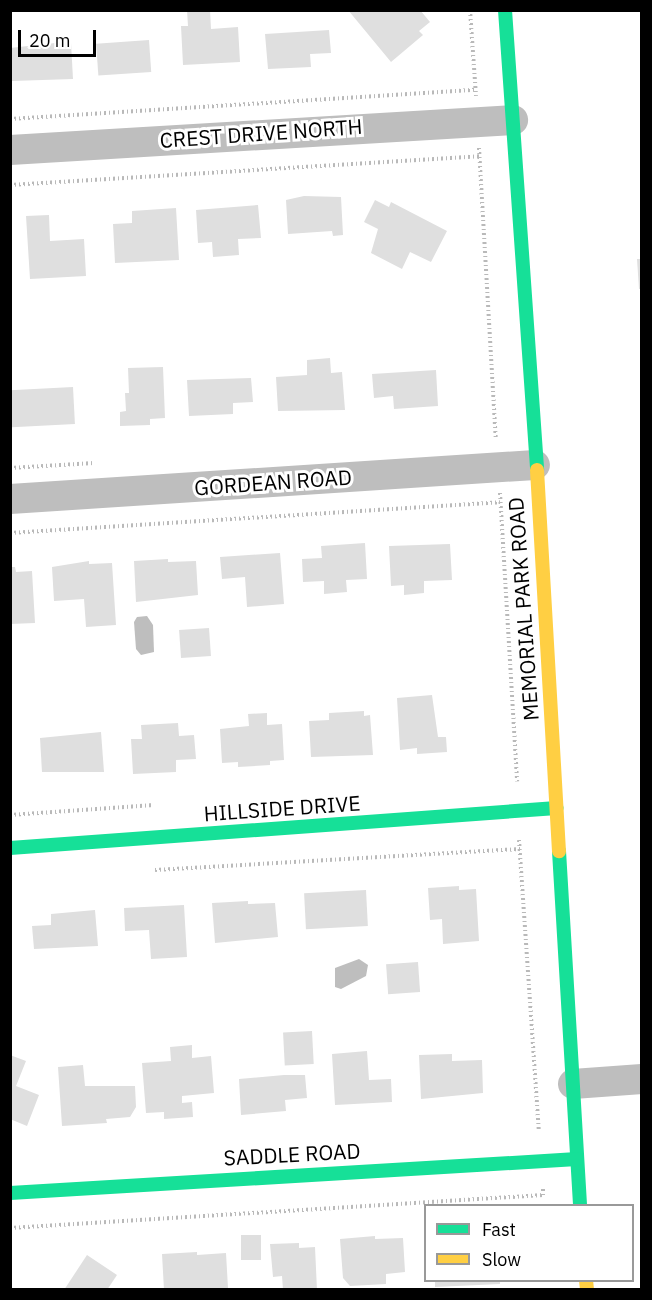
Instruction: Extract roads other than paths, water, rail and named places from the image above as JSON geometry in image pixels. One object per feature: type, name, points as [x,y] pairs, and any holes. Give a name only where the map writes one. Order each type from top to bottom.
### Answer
[{"type":"street","name":"MEMORIAL PARK ROAD","points":[[505,10],[580,1204]]},
{"type":"street","name":"CREST DRIVE NORTH","points":[[10,150],[513,120]]},
{"type":"street","name":"GORDEAN ROAD","points":[[10,499],[535,465]]},
{"type":"street","name":"HILLSIDE DRIVE","points":[[10,848],[556,808]]},
{"type":"street","points":[[573,1084],[642,1079]]},
{"type":"street","name":"SADDLE ROAD","points":[[10,1193],[577,1159]]}]
